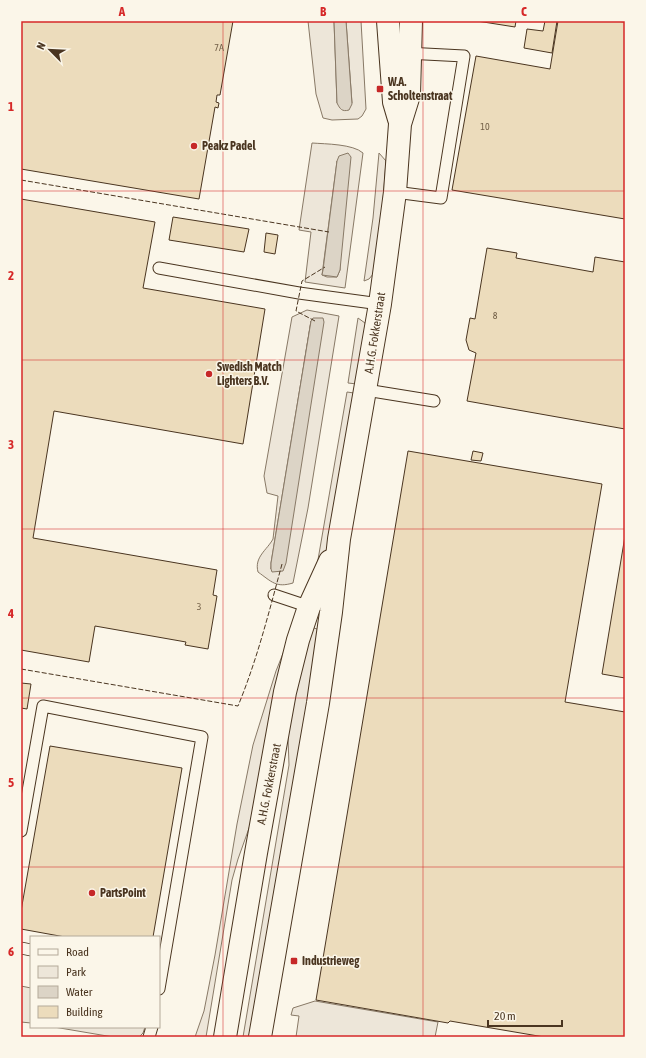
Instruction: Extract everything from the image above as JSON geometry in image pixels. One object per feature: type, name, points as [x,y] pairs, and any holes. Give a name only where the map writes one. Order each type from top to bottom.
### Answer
[{"type":"street","name":"A.H.G. Fokkerstraat","points":[[260,1037],[318,703],[331,612],[339,539],[380,304],[395,192],[400,124],[409,95],[401,53],[388,21]]},
{"type":"street","name":"A.H.G. Fokkerstraat","points":[[401,53],[411,21]]},
{"type":"street","name":"A.H.G. Fokkerstraat","points":[[225,1037],[285,692],[298,640],[309,607],[339,539]]},
{"type":"lane","points":[[395,192],[441,198],[464,56],[401,53]]},
{"type":"lane","points":[[159,268],[299,293],[380,304]]},
{"type":"lane","points":[[366,390],[434,401]]},
{"type":"lane","points":[[274,595],[309,607],[331,612]]},
{"type":"lane","points":[[21,831],[43,706],[202,736],[160,974]]},
{"type":"green space","points":[[308,21],[334,21],[337,103],[352,103],[346,21],[361,21],[366,109],[362,116],[358,119],[332,120],[323,118],[316,94]]},
{"type":"green space","points":[[312,143],[346,146],[359,150],[363,153],[345,288],[305,282],[311,232],[299,230]],"holes":[[[337,161],[340,270],[337,277],[327,277],[322,275]]]},
{"type":"green space","points":[[379,153],[386,161],[382,214],[374,273],[369,279],[364,281],[373,218]]},
{"type":"green space","points":[[307,310],[339,316],[308,508],[293,583],[282,585],[267,579],[258,572],[257,567],[259,558],[273,539],[278,496],[267,493],[264,476],[292,317]],"holes":[[[311,321],[271,569],[271,563]]]},
{"type":"green space","points":[[358,318],[365,323],[367,328],[357,384],[348,383]]},
{"type":"green space","points":[[347,392],[354,393],[326,571],[315,577]]},
{"type":"green space","points":[[314,628],[320,630],[253,1037],[243,1037],[289,765],[287,711],[312,629]]},
{"type":"green space","points":[[286,646],[253,817],[232,880],[206,1037],[195,1037],[204,1011],[237,824],[253,745],[276,671]]},
{"type":"green space","points":[[21,986],[30,988],[30,1023],[21,1022]]},
{"type":"green space","points":[[315,1001],[438,1022],[435,1037],[296,1037],[299,1016],[291,1015],[293,1008]]},
{"type":"green space","points":[[60,1028],[145,1028],[143,1033],[139,1037],[113,1037]]},
{"type":"water","points":[[334,21],[346,21],[352,104],[347,111],[342,110],[337,103]]},
{"type":"water","points":[[348,153],[351,157],[340,270],[337,277],[322,275],[337,161],[339,156]]},
{"type":"water","points":[[313,318],[323,318],[324,322],[286,563],[283,571],[272,572],[271,563],[311,321]]},
{"type":"building","points":[[21,21],[233,21],[220,95],[217,95],[216,102],[219,103],[218,108],[215,107],[199,199],[21,169]]},
{"type":"building","points":[[477,21],[516,21],[515,27]]},
{"type":"building","points":[[545,21],[557,21],[552,53],[524,48],[527,29],[543,31]]},
{"type":"building","points":[[558,21],[625,22],[625,219],[452,190],[476,56],[550,69]]},
{"type":"building","points":[[21,199],[155,222],[143,288],[265,309],[243,444],[54,411],[33,538],[217,570],[213,595],[217,596],[208,649],[185,645],[186,642],[95,626],[89,662],[21,650]]},
{"type":"building","points":[[173,217],[249,229],[244,252],[169,240]]},
{"type":"building","points":[[266,233],[278,235],[275,254],[264,252]]},
{"type":"building","points":[[487,248],[517,253],[516,258],[593,272],[595,257],[625,262],[625,429],[467,401],[476,353],[469,350],[466,340],[470,318],[475,319]]},
{"type":"building","points":[[408,451],[602,484],[565,702],[625,712],[625,1037],[544,1037],[450,1021],[448,1023],[316,1000]]},
{"type":"building","points":[[473,451],[483,453],[481,461],[471,460]]},
{"type":"building","points":[[625,536],[625,678],[602,674]]},
{"type":"building","points":[[21,683],[31,684],[27,709],[21,708]]},
{"type":"building","points":[[50,746],[182,768],[153,936],[60,936],[21,929],[21,911]]},
{"type":"fence","points":[[21,180],[329,232]]},
{"type":"fence","points":[[315,321],[296,311],[302,281],[325,267]]},
{"type":"fence","points":[[21,669],[238,706],[257,654],[282,564]]},
{"type":"place","name":"W.A. Scholtenstraat","points":[[380,89]]},
{"type":"place","name":"Peakz Padel","points":[[194,146]]},
{"type":"place","name":"Swedish Match Lighters B.V.","points":[[209,374]]},
{"type":"place","name":"PartsPoint","points":[[92,893]]},
{"type":"place","name":"Industrieweg","points":[[294,961]]}]
